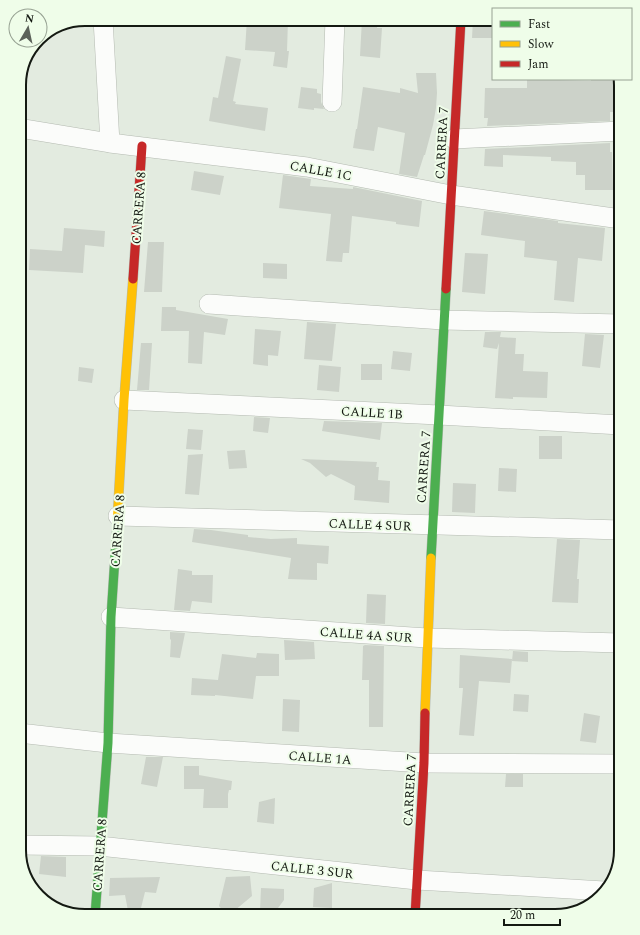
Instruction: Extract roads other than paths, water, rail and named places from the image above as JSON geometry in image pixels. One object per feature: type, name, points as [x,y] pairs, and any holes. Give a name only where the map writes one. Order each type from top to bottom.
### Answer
[{"type":"street","points":[[103,26],[110,143]]},
{"type":"street","points":[[332,102],[335,26]]},
{"type":"street","name":"CARRERA 7","points":[[415,909],[424,763],[426,638],[461,26]]},
{"type":"street","name":"CALLE 1C","points":[[26,129],[110,143],[307,167],[451,195],[614,218]]},
{"type":"street","points":[[454,139],[614,130]]},
{"type":"street","name":"CARRERA 8","points":[[95,909],[108,743],[111,618],[124,400],[142,146]]},
{"type":"street","points":[[209,304],[443,320],[614,324]]},
{"type":"street","name":"CALLE 1B","points":[[124,400],[614,425]]},
{"type":"street","name":"CALLE 4 SUR","points":[[118,516],[432,526],[614,530]]},
{"type":"street","name":"CALLE 4A SUR","points":[[111,618],[426,638],[614,643]]},
{"type":"street","name":"CALLE 1A","points":[[26,734],[108,743],[424,763],[614,764]]},
{"type":"street","name":"CALLE 3 SUR","points":[[26,845],[99,846],[417,880],[598,891]]}]
